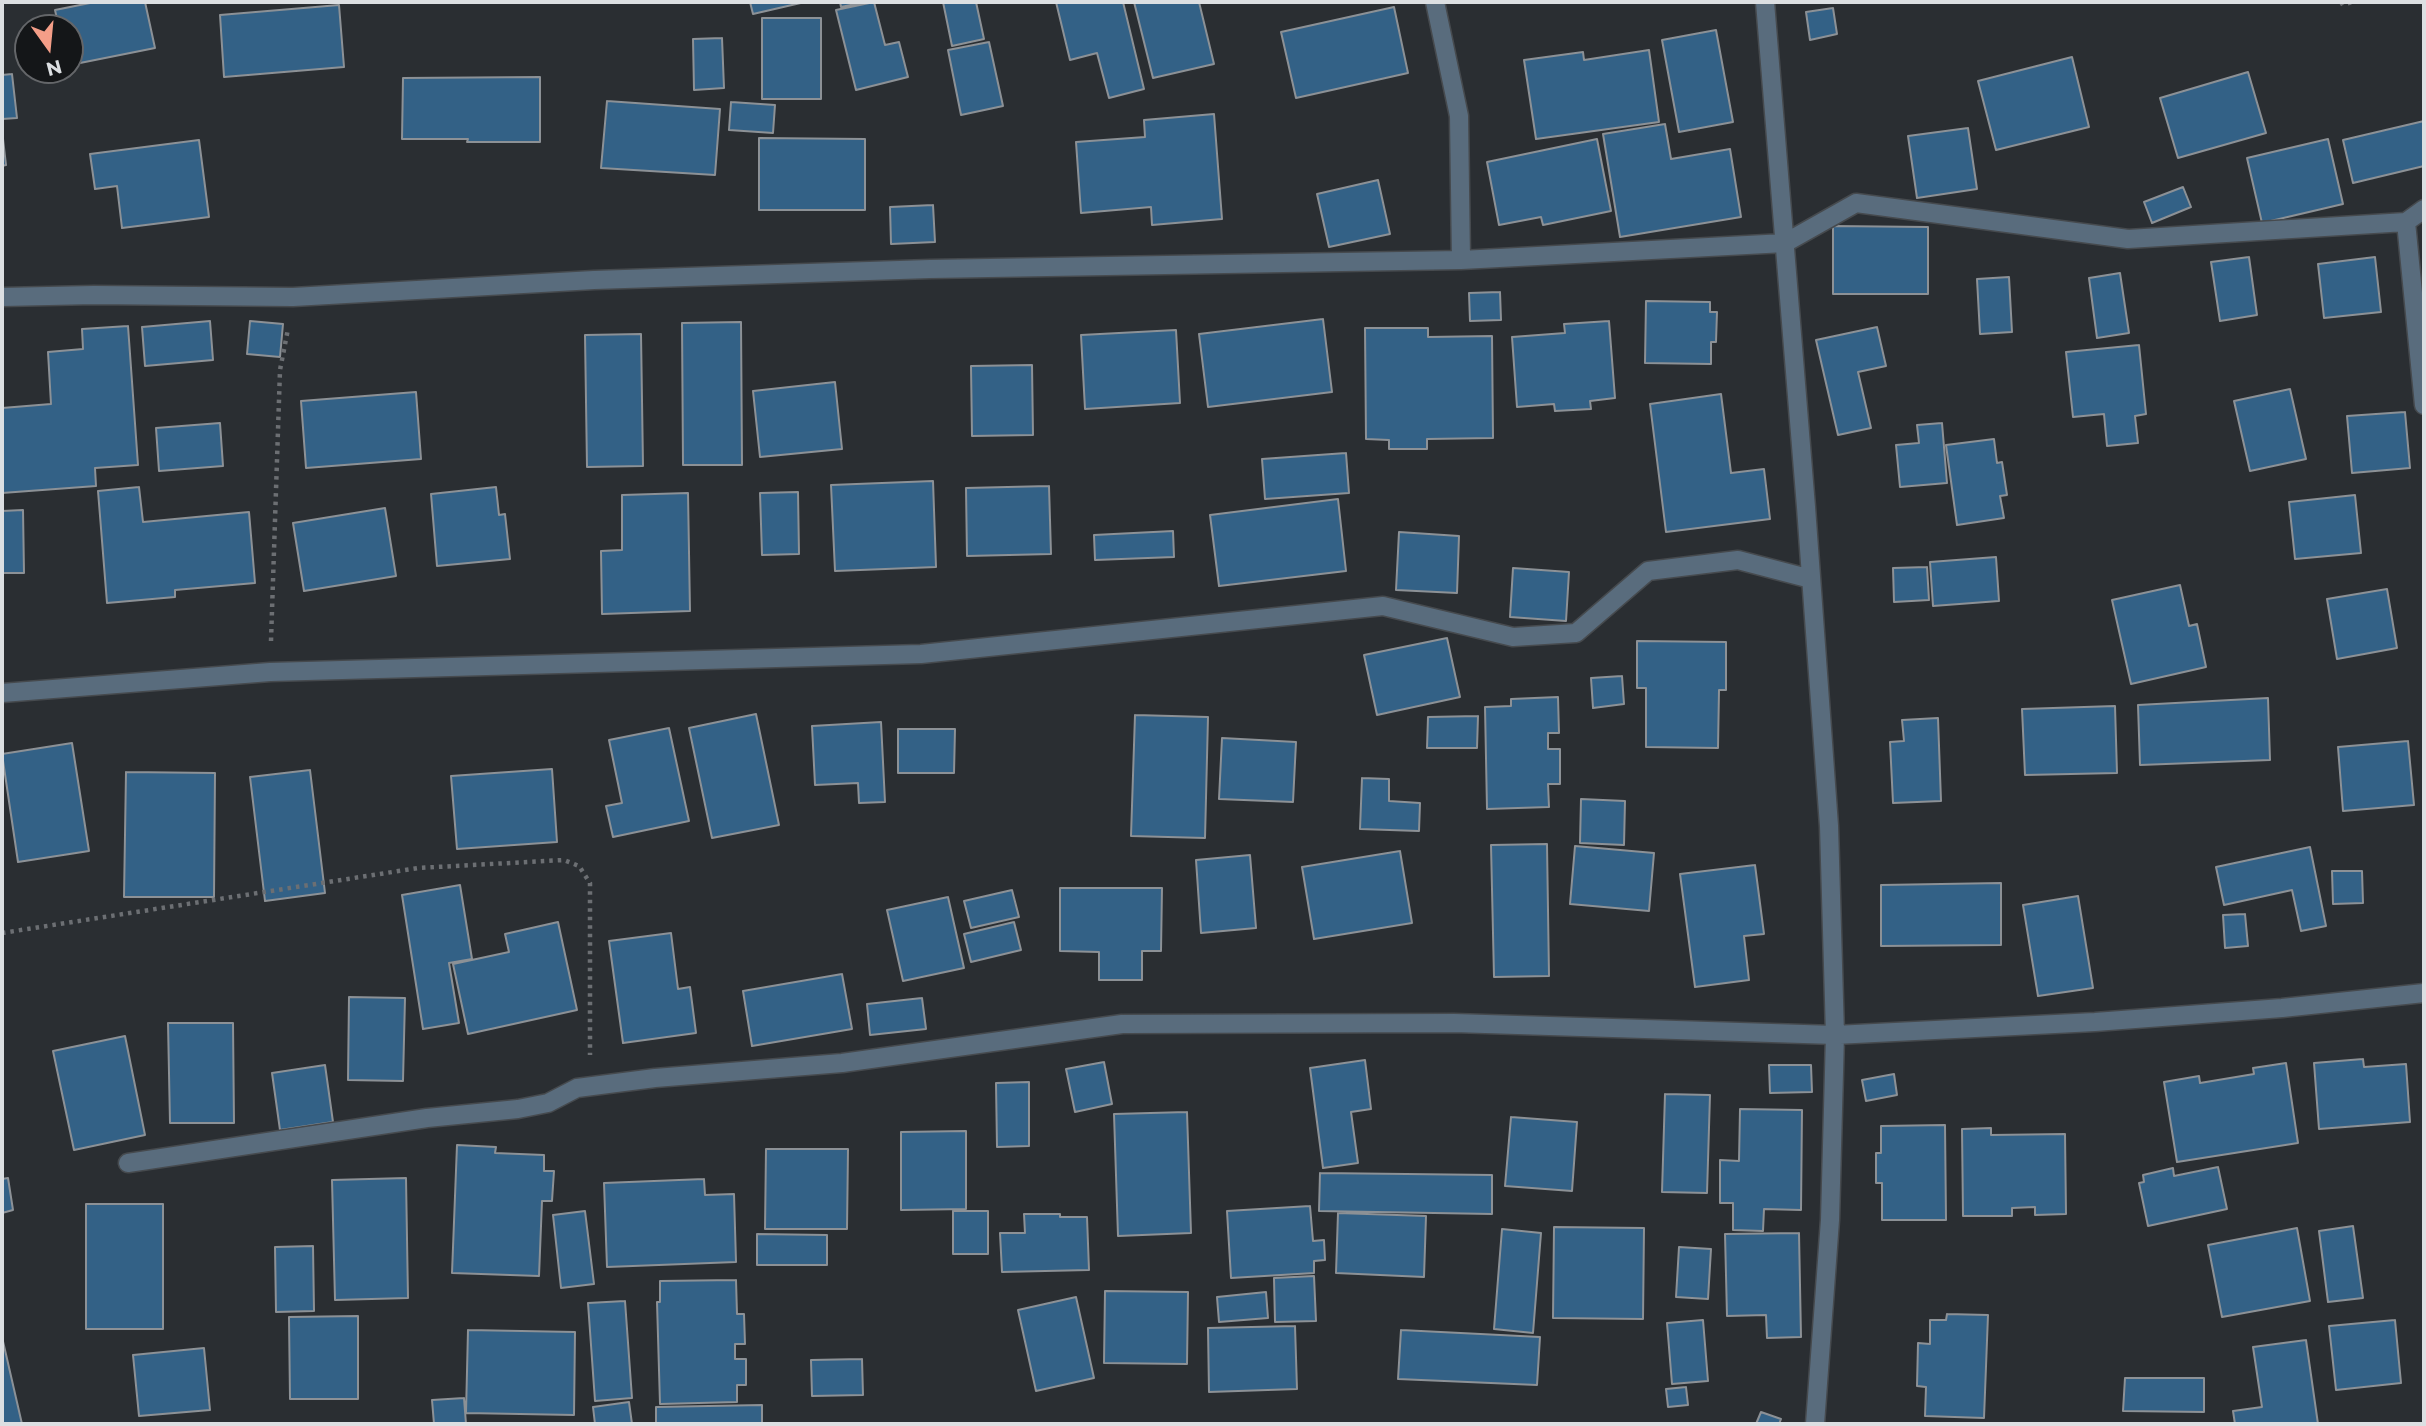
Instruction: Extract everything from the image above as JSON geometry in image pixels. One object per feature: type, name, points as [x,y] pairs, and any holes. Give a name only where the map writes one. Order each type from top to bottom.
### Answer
[{"type":"street","points":[[1435,2],[1459,116],[1461,260]]},
{"type":"street","points":[[1765,2],[1786,243],[1829,826],[1835,1035],[1830,1220],[1815,1424]]},
{"type":"street","points":[[2,298],[94,295],[293,297],[635,279],[930,270],[1461,260],[1786,243],[1856,204],[2128,239],[2406,222],[2424,209]]},
{"type":"street","points":[[2406,222],[2424,405]]},
{"type":"street","points":[[2,693],[270,673],[921,654],[1383,606],[1513,637],[1576,633],[1648,571],[1738,560],[1811,579]]},
{"type":"street","points":[[128,1163],[427,1118],[518,1109],[548,1103],[576,1088],[655,1078],[842,1063],[1122,1024],[1454,1023],[1835,1035],[2108,1021],[2282,1008],[2424,993]]},
{"type":"path","points":[[2341,2],[2343,5],[2352,2]]},
{"type":"path","points":[[270,673],[281,370],[293,297]]},
{"type":"path","points":[[2,933],[418,869],[564,860],[579,866],[590,883],[590,1054],[576,1088]]},
{"type":"building","points":[[95,2],[145,2],[155,48],[84,62],[84,14],[56,14],[55,10]]},
{"type":"building","points":[[750,2],[805,2],[753,14]]},
{"type":"building","points":[[840,2],[865,2],[841,7]]},
{"type":"building","points":[[874,2],[885,45],[899,42],[908,77],[856,90],[836,10]]},
{"type":"building","points":[[943,2],[976,2],[984,39],[952,46]]},
{"type":"building","points":[[1056,2],[1123,2],[1144,89],[1109,98],[1097,53],[1070,60]]},
{"type":"building","points":[[1134,2],[1199,2],[1214,64],[1153,78]]},
{"type":"building","points":[[339,5],[344,67],[224,77],[220,15]]},
{"type":"building","points":[[1394,7],[1408,73],[1296,98],[1281,32]]},
{"type":"building","points":[[1833,8],[1837,34],[1810,40],[1806,12]]},
{"type":"building","points":[[762,18],[821,18],[821,99],[762,99]]},
{"type":"building","points":[[1716,30],[1733,122],[1679,132],[1662,40]]},
{"type":"building","points":[[722,38],[724,88],[694,90],[693,39]]},
{"type":"building","points":[[989,42],[1003,106],[961,115],[948,50]]},
{"type":"building","points":[[1649,50],[1659,122],[1536,139],[1524,60],[1583,52],[1584,60]]},
{"type":"building","points":[[2072,57],[2089,127],[1996,150],[1978,81]]},
{"type":"building","points":[[2248,72],[2266,133],[2178,158],[2160,98]]},
{"type":"building","points":[[12,74],[17,118],[2,119],[2,75]]},
{"type":"building","points":[[540,77],[540,142],[402,139],[403,78]]},
{"type":"building","points":[[607,101],[720,109],[715,175],[601,168]]},
{"type":"building","points":[[731,102],[775,105],[773,133],[729,130]]},
{"type":"building","points":[[1214,114],[1222,219],[1152,225],[1151,207],[1081,213],[1076,142],[1145,137],[1144,120]]},
{"type":"building","points":[[2424,121],[2424,166],[2353,183],[2343,140]]},
{"type":"building","points":[[1665,124],[1671,159],[1730,149],[1741,217],[1620,237],[1603,134]]},
{"type":"building","points":[[1968,128],[1977,189],[1917,198],[1908,136]]},
{"type":"building","points":[[2,130],[6,165],[2,166]]},
{"type":"building","points":[[759,138],[865,139],[865,210],[759,210]]},
{"type":"building","points":[[1597,139],[1611,211],[1543,225],[1541,217],[1499,225],[1487,162]]},
{"type":"building","points":[[2328,139],[2343,204],[2262,223],[2247,158]]},
{"type":"building","points":[[199,140],[209,217],[122,228],[117,186],[95,189],[90,154]]},
{"type":"building","points":[[1378,180],[1390,234],[1329,247],[1317,194]]},
{"type":"building","points":[[2183,187],[2191,207],[2152,223],[2144,202]]},
{"type":"building","points":[[933,205],[935,242],[891,244],[890,207]]},
{"type":"building","points":[[1833,226],[1928,227],[1928,294],[1833,294]]},
{"type":"building","points":[[2249,257],[2257,315],[2220,321],[2211,262]]},
{"type":"building","points":[[2375,257],[2381,312],[2324,318],[2318,264]]},
{"type":"building","points":[[2120,273],[2129,333],[2097,338],[2089,278]]},
{"type":"building","points":[[2009,277],[2012,332],[1980,334],[1977,279]]},
{"type":"building","points":[[1500,292],[1501,320],[1470,321],[1469,293]]},
{"type":"building","points":[[1646,301],[1710,302],[1710,312],[1717,312],[1716,342],[1711,342],[1711,364],[1645,363]]},
{"type":"building","points":[[1323,319],[1332,392],[1208,407],[1199,334]]},
{"type":"building","points":[[210,321],[213,360],[145,366],[142,327]]},
{"type":"building","points":[[250,321],[283,324],[280,357],[247,354]]},
{"type":"building","points":[[1609,321],[1615,398],[1590,401],[1591,409],[1555,411],[1554,404],[1517,407],[1512,337],[1565,333],[1564,324]]},
{"type":"building","points":[[741,322],[742,465],[683,465],[682,323]]},
{"type":"building","points":[[128,326],[138,465],[95,468],[96,486],[2,493],[2,408],[51,404],[48,352],[83,349],[82,329]]},
{"type":"building","points":[[1877,327],[1886,366],[1858,372],[1871,428],[1838,435],[1816,340]]},
{"type":"building","points":[[1365,328],[1428,328],[1428,337],[1492,336],[1493,438],[1427,439],[1427,449],[1389,449],[1389,440],[1366,439]]},
{"type":"building","points":[[1176,330],[1180,403],[1085,409],[1081,335]]},
{"type":"building","points":[[641,334],[643,466],[587,467],[585,335]]},
{"type":"building","points":[[2139,345],[2146,414],[2135,416],[2138,443],[2107,446],[2104,414],[2073,417],[2066,352]]},
{"type":"building","points":[[1032,365],[1033,435],[972,436],[971,366]]},
{"type":"building","points":[[835,382],[842,449],[760,457],[753,391]]},
{"type":"building","points":[[2290,389],[2306,459],[2250,471],[2234,401]]},
{"type":"building","points":[[416,392],[421,459],[306,468],[301,401]]},
{"type":"building","points":[[1721,394],[1731,473],[1764,469],[1770,519],[1666,532],[1650,404]]},
{"type":"building","points":[[2405,412],[2410,468],[2352,473],[2347,416]]},
{"type":"building","points":[[220,423],[223,466],[159,471],[156,428]]},
{"type":"building","points":[[1942,423],[1947,483],[1900,487],[1896,445],[1919,443],[1917,425]]},
{"type":"building","points":[[1994,439],[1997,463],[2002,462],[2007,495],[2000,496],[2004,518],[1957,525],[1946,445]]},
{"type":"building","points":[[1346,453],[1349,493],[1265,499],[1262,459]]},
{"type":"building","points":[[933,481],[936,567],[835,571],[831,485]]},
{"type":"building","points":[[1049,486],[1051,554],[967,556],[966,488]]},
{"type":"building","points":[[139,487],[143,522],[249,512],[255,583],[175,590],[175,597],[107,603],[98,491]]},
{"type":"building","points":[[496,487],[499,515],[505,514],[510,559],[437,566],[431,494]]},
{"type":"building","points":[[798,492],[799,554],[762,555],[760,493]]},
{"type":"building","points":[[688,493],[690,611],[602,614],[601,551],[622,550],[622,495]]},
{"type":"building","points":[[2355,495],[2361,553],[2295,559],[2289,502]]},
{"type":"building","points":[[1338,499],[1346,571],[1219,586],[1210,515]]},
{"type":"building","points":[[385,508],[396,576],[304,591],[293,523]]},
{"type":"building","points":[[23,510],[24,573],[2,573],[2,511]]},
{"type":"building","points":[[1173,531],[1174,557],[1095,560],[1094,535]]},
{"type":"building","points":[[1399,532],[1459,536],[1457,593],[1396,590]]},
{"type":"building","points":[[1996,557],[1999,601],[1933,606],[1930,562]]},
{"type":"building","points":[[1927,567],[1929,600],[1894,602],[1893,568]]},
{"type":"building","points":[[1513,568],[1569,572],[1566,621],[1510,617]]},
{"type":"building","points":[[2180,585],[2189,626],[2197,624],[2206,667],[2131,684],[2112,600]]},
{"type":"building","points":[[2387,589],[2397,648],[2337,659],[2327,599]]},
{"type":"building","points":[[1447,638],[1460,697],[1377,715],[1364,655]]},
{"type":"building","points":[[1637,641],[1726,642],[1726,690],[1719,690],[1718,748],[1646,747],[1646,688],[1637,688]]},
{"type":"building","points":[[1622,676],[1624,704],[1593,708],[1591,678]]},
{"type":"building","points":[[1558,697],[1559,733],[1548,733],[1548,749],[1560,749],[1560,784],[1548,784],[1549,807],[1487,809],[1485,707],[1511,706],[1511,699]]},
{"type":"building","points":[[2268,698],[2270,760],[2140,765],[2138,705]]},
{"type":"building","points":[[2115,706],[2117,773],[2025,775],[2022,709]]},
{"type":"building","points":[[756,714],[779,825],[712,838],[689,728]]},
{"type":"building","points":[[1135,715],[1208,717],[1205,838],[1131,836]]},
{"type":"building","points":[[1478,716],[1477,748],[1427,748],[1428,717]]},
{"type":"building","points":[[1938,718],[1941,801],[1893,803],[1890,742],[1904,741],[1902,720]]},
{"type":"building","points":[[881,722],[885,802],[859,803],[858,783],[815,785],[812,726]]},
{"type":"building","points":[[669,728],[689,821],[613,837],[606,806],[622,803],[609,740]]},
{"type":"building","points":[[898,729],[955,729],[954,773],[898,773]]},
{"type":"building","points":[[1222,738],[1296,742],[1293,802],[1219,799]]},
{"type":"building","points":[[2408,741],[2414,805],[2343,811],[2338,747]]},
{"type":"building","points":[[72,743],[89,851],[18,862],[2,754]]},
{"type":"building","points":[[552,769],[557,842],[457,849],[451,776]]},
{"type":"building","points":[[310,770],[325,893],[265,901],[250,777]]},
{"type":"building","points":[[126,772],[215,773],[214,897],[124,897]]},
{"type":"building","points":[[1362,778],[1389,779],[1389,801],[1420,803],[1419,831],[1360,829]]},
{"type":"building","points":[[1581,799],[1625,801],[1624,845],[1580,843]]},
{"type":"building","points":[[1547,844],[1549,976],[1494,977],[1491,845]]},
{"type":"building","points":[[1575,846],[1654,853],[1649,911],[1570,904]]},
{"type":"building","points":[[2310,847],[2326,926],[2301,931],[2292,890],[2224,905],[2216,867]]},
{"type":"building","points":[[1400,851],[1412,923],[1314,939],[1302,867]]},
{"type":"building","points":[[1250,855],[1256,928],[1201,933],[1196,860]]},
{"type":"building","points":[[1755,865],[1764,934],[1744,936],[1749,980],[1695,987],[1680,874]]},
{"type":"building","points":[[2332,871],[2362,871],[2363,903],[2333,904]]},
{"type":"building","points":[[2001,883],[2001,945],[1881,946],[1881,885]]},
{"type":"building","points":[[460,885],[472,959],[449,963],[459,1023],[423,1029],[402,895]]},
{"type":"building","points":[[1060,888],[1162,888],[1161,951],[1142,951],[1142,980],[1099,980],[1099,952],[1060,951]]},
{"type":"building","points":[[1012,890],[1019,917],[971,928],[964,901]]},
{"type":"building","points":[[2078,896],[2093,988],[2038,996],[2023,905]]},
{"type":"building","points":[[948,897],[964,968],[903,981],[887,910]]},
{"type":"building","points":[[2245,914],[2248,946],[2225,948],[2223,915]]},
{"type":"building","points":[[558,922],[577,1010],[468,1034],[453,964],[509,952],[505,934]]},
{"type":"building","points":[[1014,922],[1021,950],[971,962],[964,934]]},
{"type":"building","points":[[671,933],[678,989],[690,987],[696,1033],[623,1043],[609,941]]},
{"type":"building","points":[[842,974],[852,1029],[752,1046],[743,991]]},
{"type":"building","points":[[349,997],[405,998],[403,1081],[348,1080]]},
{"type":"building","points":[[922,998],[926,1029],[870,1035],[867,1004]]},
{"type":"building","points":[[168,1023],[233,1023],[234,1123],[170,1123]]},
{"type":"building","points":[[125,1036],[145,1135],[74,1150],[53,1051]]},
{"type":"building","points":[[2363,1059],[2364,1067],[2406,1064],[2410,1122],[2319,1129],[2314,1063]]},
{"type":"building","points":[[1365,1060],[1371,1109],[1351,1112],[1358,1163],[1323,1168],[1310,1068]]},
{"type":"building","points":[[1104,1062],[1112,1104],[1075,1112],[1066,1069]]},
{"type":"building","points":[[2286,1063],[2298,1143],[2177,1162],[2164,1082],[2199,1076],[2200,1083],[2254,1074],[2253,1068]]},
{"type":"building","points":[[325,1065],[333,1122],[280,1130],[272,1073]]},
{"type":"building","points":[[1769,1065],[1811,1065],[1812,1092],[1770,1093]]},
{"type":"building","points":[[1894,1074],[1897,1095],[1866,1101],[1862,1080]]},
{"type":"building","points":[[1029,1082],[1029,1146],[997,1147],[996,1083]]},
{"type":"building","points":[[1665,1094],[1710,1095],[1707,1193],[1662,1192]]},
{"type":"building","points":[[1740,1109],[1802,1110],[1801,1210],[1764,1209],[1763,1231],[1733,1230],[1733,1203],[1720,1203],[1720,1160],[1739,1161]]},
{"type":"building","points":[[1187,1112],[1191,1233],[1118,1236],[1114,1114]]},
{"type":"building","points":[[1511,1117],[1577,1122],[1572,1191],[1505,1186]]},
{"type":"building","points":[[1945,1125],[1946,1220],[1882,1220],[1882,1183],[1876,1183],[1876,1153],[1881,1153],[1881,1126]]},
{"type":"building","points":[[1991,1128],[1991,1135],[2065,1134],[2066,1214],[2035,1215],[2035,1207],[2012,1208],[2012,1216],[1963,1216],[1962,1129]]},
{"type":"building","points":[[966,1131],[966,1209],[901,1210],[901,1132]]},
{"type":"building","points":[[457,1145],[496,1147],[495,1153],[544,1155],[544,1171],[554,1171],[552,1201],[542,1201],[539,1276],[452,1273]]},
{"type":"building","points":[[766,1149],[848,1149],[847,1229],[765,1229]]},
{"type":"building","points":[[2218,1167],[2227,1209],[2148,1226],[2139,1183],[2144,1182],[2143,1175],[2173,1168],[2174,1176]]},
{"type":"building","points":[[1320,1173],[1492,1175],[1492,1214],[1319,1211]]},
{"type":"building","points":[[8,1178],[13,1210],[2,1213],[2,1179]]},
{"type":"building","points":[[406,1178],[408,1298],[335,1300],[332,1180]]},
{"type":"building","points":[[704,1179],[705,1195],[734,1194],[736,1262],[607,1267],[604,1183]]},
{"type":"building","points":[[86,1204],[163,1204],[163,1329],[86,1329]]},
{"type":"building","points":[[1310,1206],[1313,1241],[1324,1240],[1325,1260],[1314,1261],[1314,1273],[1231,1278],[1227,1211]]},
{"type":"building","points":[[585,1211],[594,1284],[561,1288],[553,1215]]},
{"type":"building","points":[[953,1211],[988,1211],[988,1254],[953,1254]]},
{"type":"building","points":[[1338,1213],[1426,1216],[1424,1277],[1336,1273]]},
{"type":"building","points":[[1024,1214],[1087,1217],[1089,1270],[1002,1272],[1000,1233],[1025,1233]]},
{"type":"building","points":[[2353,1226],[2363,1298],[2328,1302],[2319,1231]]},
{"type":"building","points":[[1554,1227],[1644,1228],[1643,1319],[1553,1318]]},
{"type":"building","points":[[2297,1228],[2310,1301],[2222,1317],[2208,1245]]},
{"type":"building","points":[[1502,1229],[1541,1233],[1533,1333],[1494,1329]]},
{"type":"building","points":[[1799,1233],[1801,1337],[1767,1338],[1766,1315],[1727,1316],[1725,1234]]},
{"type":"building","points":[[757,1234],[827,1235],[827,1265],[757,1265]]},
{"type":"building","points":[[313,1246],[314,1311],[276,1312],[275,1247]]},
{"type":"building","points":[[1679,1247],[1711,1249],[1708,1299],[1676,1297]]},
{"type":"building","points":[[1314,1276],[1316,1321],[1275,1322],[1274,1278]]},
{"type":"building","points":[[736,1280],[737,1314],[744,1314],[745,1344],[735,1344],[735,1359],[746,1359],[746,1385],[737,1385],[737,1402],[660,1404],[657,1302],[660,1302],[660,1281]]},
{"type":"building","points":[[1105,1291],[1188,1292],[1187,1364],[1104,1363]]},
{"type":"building","points":[[1266,1292],[1268,1318],[1219,1322],[1217,1297]]},
{"type":"building","points":[[1076,1297],[1094,1378],[1036,1391],[1018,1310]]},
{"type":"building","points":[[625,1301],[632,1398],[595,1401],[588,1303]]},
{"type":"building","points":[[1947,1314],[1988,1315],[1984,1418],[1925,1416],[1926,1387],[1917,1386],[1918,1343],[1930,1344],[1930,1320],[1946,1320]]},
{"type":"building","points":[[358,1316],[358,1399],[290,1399],[289,1317]]},
{"type":"building","points":[[1703,1320],[1708,1381],[1672,1384],[1667,1323]]},
{"type":"building","points":[[2395,1320],[2401,1383],[2336,1390],[2329,1326]]},
{"type":"building","points":[[1295,1326],[1297,1389],[1209,1392],[1208,1328]]},
{"type":"building","points":[[468,1330],[575,1332],[574,1415],[466,1413]]},
{"type":"building","points":[[1401,1330],[1540,1337],[1537,1385],[1398,1379]]},
{"type":"building","points":[[2,1337],[22,1424],[2,1424]]},
{"type":"building","points":[[2306,1340],[2318,1424],[2235,1424],[2233,1411],[2262,1407],[2253,1347]]},
{"type":"building","points":[[204,1348],[210,1410],[139,1416],[133,1355]]},
{"type":"building","points":[[862,1359],[863,1395],[812,1396],[811,1360]]},
{"type":"building","points":[[2125,1378],[2204,1378],[2204,1412],[2123,1411]]},
{"type":"building","points":[[1686,1387],[1688,1405],[1668,1407],[1666,1389]]},
{"type":"building","points":[[464,1398],[466,1424],[434,1424],[432,1400]]},
{"type":"building","points":[[629,1402],[632,1424],[595,1424],[593,1407]]},
{"type":"building","points":[[762,1405],[762,1424],[656,1424],[656,1407]]},
{"type":"building","points":[[1761,1412],[1781,1419],[1779,1424],[1756,1424]]}]
